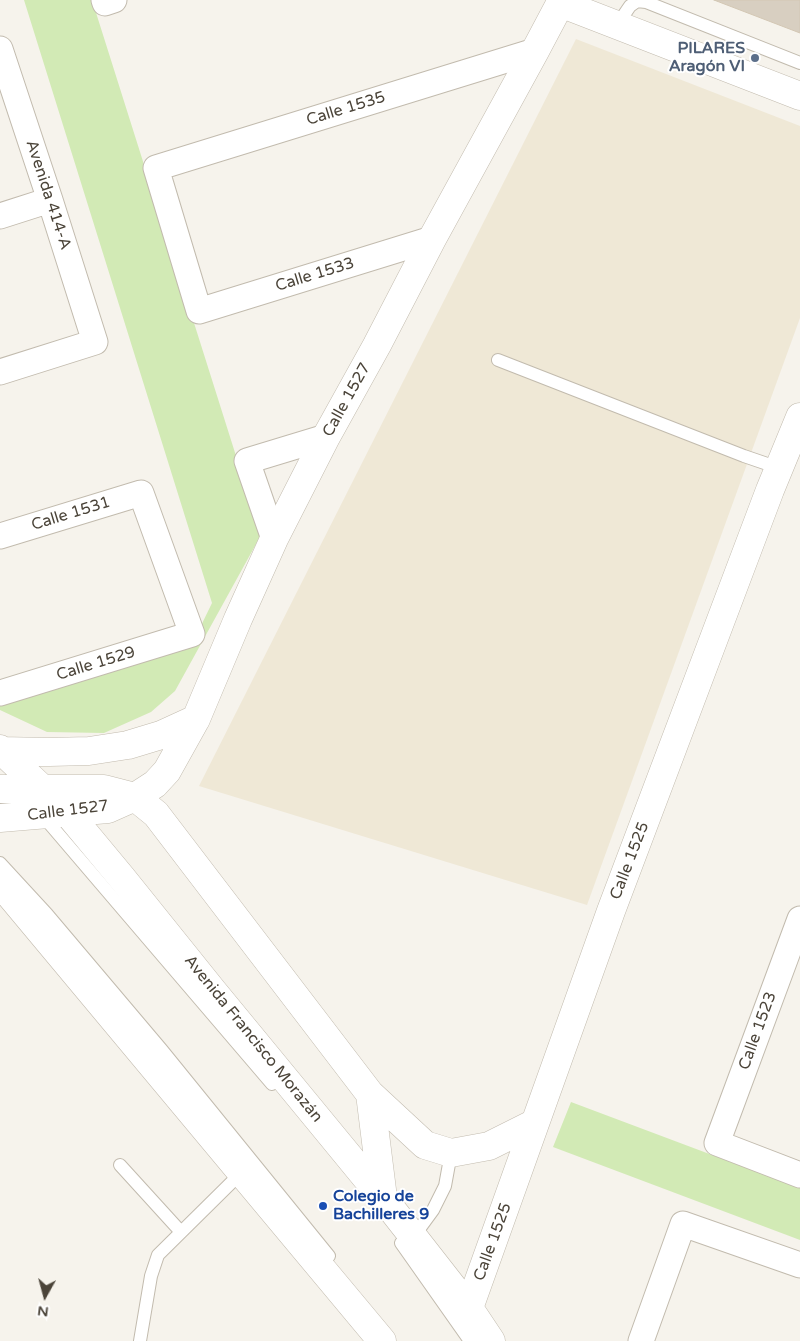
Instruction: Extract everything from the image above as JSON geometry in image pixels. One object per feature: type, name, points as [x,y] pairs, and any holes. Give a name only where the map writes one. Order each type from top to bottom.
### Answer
[{"type":"street","points":[[561,1],[617,25],[800,96]]},
{"type":"street","name":"Calle 1527","points":[[0,818],[21,780],[108,809],[135,797],[155,784],[166,771],[196,719],[274,539],[326,437],[561,1]]},
{"type":"street","name":"Avenida 414-A","points":[[0,49],[96,342],[0,372]]},
{"type":"street","name":"Calle 1535","points":[[199,311],[156,168],[535,51]]},
{"type":"street","points":[[0,216],[50,200]]},
{"type":"street","name":"Calle 1533","points":[[199,311],[432,239]]},
{"type":"street","name":"Calle 1525","points":[[469,1308],[612,911],[800,416]]},
{"type":"street","points":[[274,539],[247,461],[326,437]]},
{"type":"street","name":"Calle 1531","points":[[0,536],[141,493],[192,634]]},
{"type":"street","name":"Calle 1529","points":[[0,693],[192,634]]},
{"type":"street","points":[[21,780],[49,752],[89,751],[128,745],[161,735],[196,719]]},
{"type":"street","name":"Avenida Francisco Morazán","points":[[21,780],[122,878],[384,1198],[401,1234],[469,1308],[491,1341]]},
{"type":"street","points":[[135,797],[156,814],[370,1094],[425,1145],[451,1153],[489,1146],[535,1123]]},
{"type":"street","points":[[0,883],[382,1341]]},
{"type":"street","name":"Calle 1523","points":[[800,919],[717,1143],[800,1174]]},
{"type":"street","points":[[370,1094],[384,1198]]},
{"type":"street","points":[[641,1341],[683,1224],[800,1265]]},
{"type":"lane","points":[[617,25],[630,6],[637,1],[646,2],[800,63]]},
{"type":"lane","points":[[498,360],[779,468]]},
{"type":"lane","points":[[21,780],[278,1092]]},
{"type":"lane","points":[[0,863],[47,914],[162,1050],[336,1264]]},
{"type":"lane","points":[[317,1137],[401,1234],[470,1341]]},
{"type":"lane","points":[[401,1234],[433,1210],[445,1186],[451,1153]]},
{"type":"lane","points":[[120,1165],[181,1232]]},
{"type":"lane","points":[[140,1341],[151,1276],[158,1255],[242,1172]]},
{"type":"shaded area","points":[[576,39],[800,126],[800,318],[587,905],[199,786]]},
{"type":"green space","points":[[24,0],[92,0],[261,535],[175,691],[151,712],[104,733],[47,732],[0,710],[0,700],[194,640],[212,603]]},
{"type":"green space","points":[[571,1102],[800,1188],[800,1240],[553,1147]]},
{"type":"building","points":[[714,0],[800,0],[800,33]]},
{"type":"place","name":"PILARES Aragón VI","points":[[755,58]]},
{"type":"place","name":"Colegio de Bachilleres 9","points":[[323,1206]]}]
